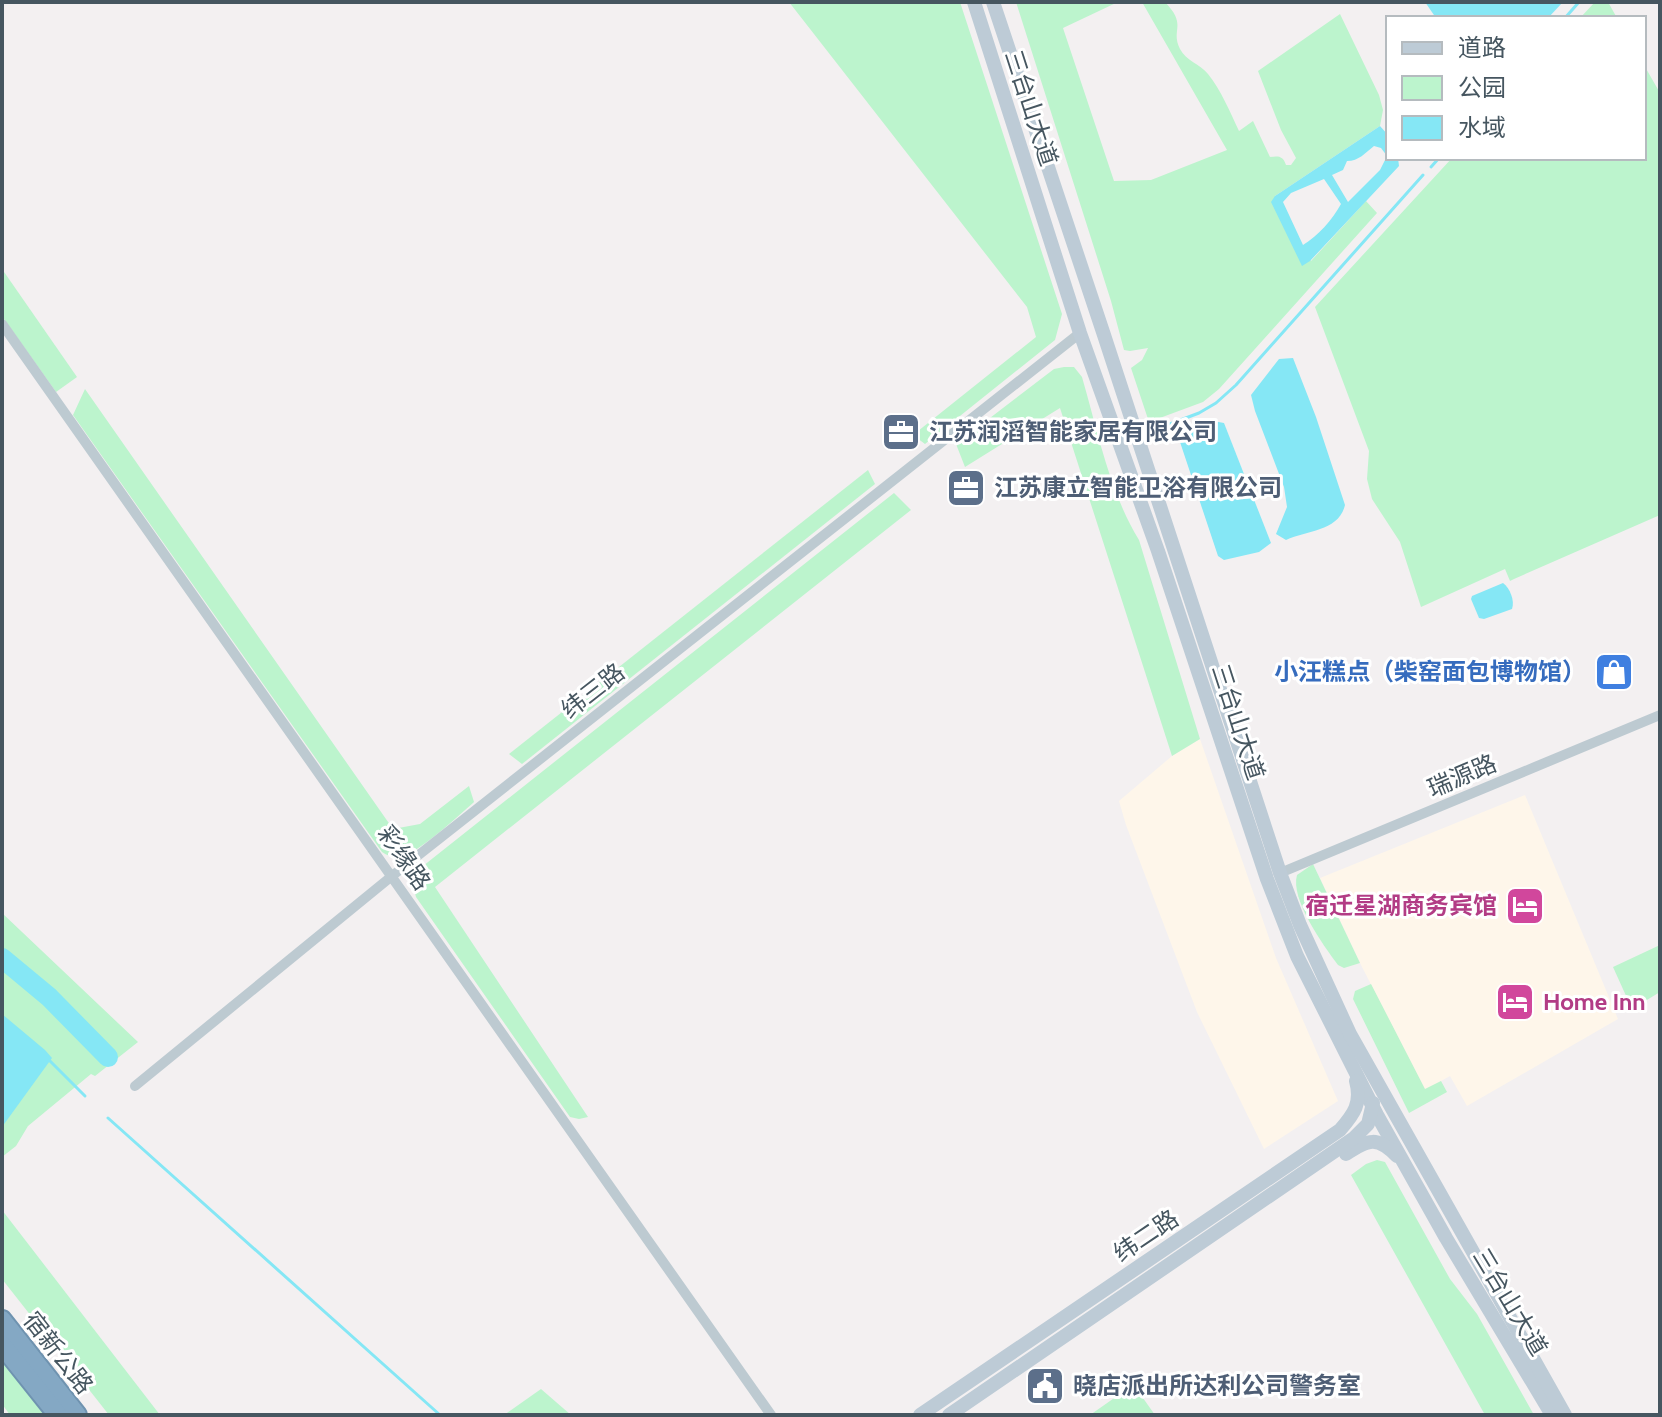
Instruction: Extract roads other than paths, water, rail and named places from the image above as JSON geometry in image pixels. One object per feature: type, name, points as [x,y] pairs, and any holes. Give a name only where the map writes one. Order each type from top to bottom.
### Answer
[{"type":"highway","name":"宿新公路","points":[[2,1320],[50,1406]]},
{"type":"highway","name":"宿新公路","points":[[2,1345],[50,1406],[77,1415]]},
{"type":"main road","name":"三台山大道","points":[[974,2],[1080,333],[1158,551],[1267,879],[1297,956],[1372,1106],[1446,1238],[1552,1415]]},
{"type":"main road","name":"三台山大道","points":[[993,2],[1280,873],[1300,925],[1350,1034],[1565,1415]]},
{"type":"main road","name":"纬二路","points":[[920,1415],[1340,1130],[1353,1115],[1359,1091],[1353,1069]]},
{"type":"main road","points":[[1371,1072],[1374,1088],[1372,1106]]},
{"type":"main road","name":"纬二路","points":[[949,1415],[1354,1138],[1368,1124],[1372,1106]]},
{"type":"main road","points":[[1243,1214],[1280,1199],[1367,1142],[1379,1142],[1404,1163]]},
{"type":"street","name":"彩缘路","points":[[2,324],[771,1415]]},
{"type":"street","name":"纬三路","points":[[135,1086],[392,876],[1080,333]]},
{"type":"street","name":"瑞源路","points":[[1280,873],[1660,715]]},
{"type":"water","points":[[1425,2],[1563,2],[1550,16],[1435,16]]},
{"type":"water","points":[[1380,126],[1386,133],[1386,155],[1381,148],[1374,146],[1358,158],[1347,161],[1343,170],[1332,175],[1348,202],[1380,170],[1386,158],[1398,160],[1399,166],[1302,266],[1271,202],[1275,196]],"holes":[[[1324,179],[1341,204],[1324,227],[1303,245],[1283,202],[1291,193]]]},
{"type":"water","points":[[1293,358],[1345,505],[1342,514],[1329,525],[1286,540],[1276,534],[1287,507],[1284,487],[1251,395],[1279,359]]},
{"type":"water","points":[[1213,421],[1224,423],[1271,543],[1259,552],[1224,560],[1218,556],[1179,439],[1186,430]]},
{"type":"water","points":[[1503,583],[1511,595],[1512,609],[1479,618],[1472,596]]},
{"type":"water","points":[[2,1014],[52,1058],[2,1127]]},
{"type":"waterway","points":[[1567,16],[1579,2]]},
{"type":"waterway","points":[[1431,167],[1437,160]]},
{"type":"waterway","points":[[1154,430],[1199,413],[1236,385],[1423,175]]},
{"type":"waterway","points":[[2,958],[49,997],[108,1057]]},
{"type":"waterway","points":[[47,1058],[85,1096]]},
{"type":"waterway","points":[[108,1118],[440,1415]]},
{"type":"place","name":"江苏润滔智能家居有限公司","points":[[901,432]]},
{"type":"place","name":"江苏康立智能卫浴有限公司","points":[[966,488]]},
{"type":"place","name":"小汪糕点（柴窑面包博物馆）","points":[[1614,672]]},
{"type":"place","name":"宿迁星湖商务宾馆","points":[[1525,906]]},
{"type":"place","name":"Home Inn","points":[[1515,1002]]},
{"type":"place","name":"晓店派出所达利公司警务室","points":[[1045,1386]]}]
